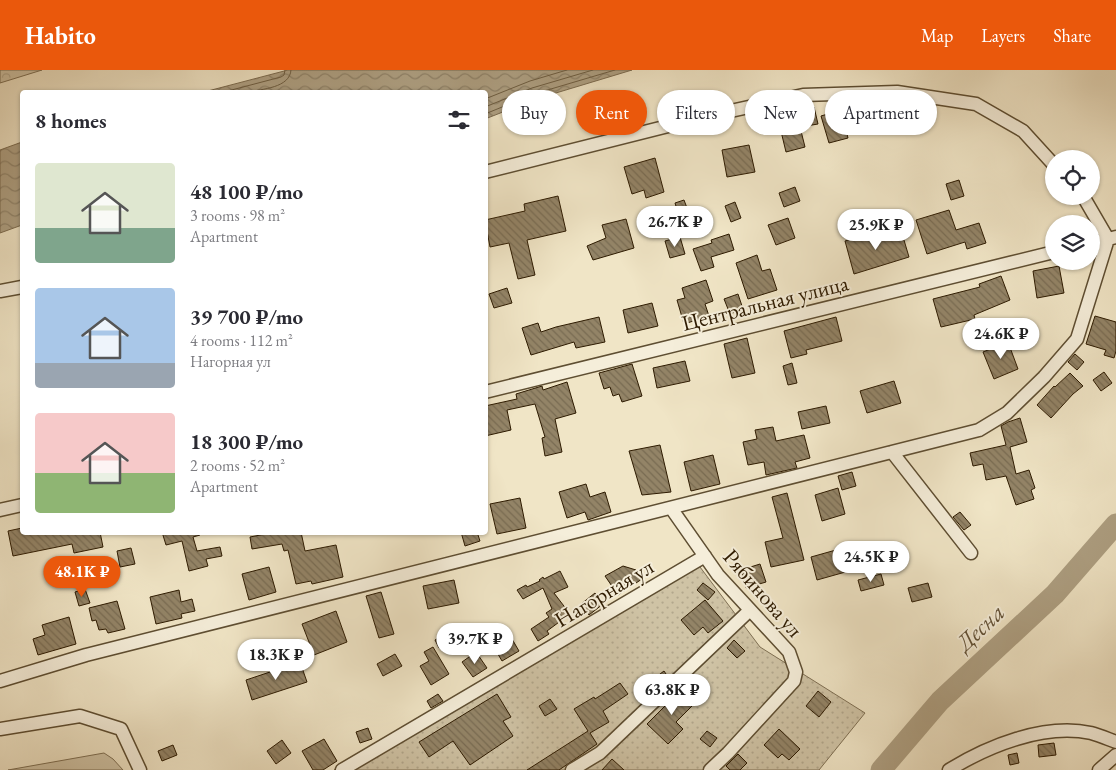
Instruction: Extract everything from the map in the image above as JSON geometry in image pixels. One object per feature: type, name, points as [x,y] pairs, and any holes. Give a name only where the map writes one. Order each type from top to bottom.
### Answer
[{"type":"street","points":[[488,171],[708,116],[803,95],[897,92],[976,104],[1023,131],[1045,155]]},
{"type":"street","points":[[0,681],[86,655],[980,430],[1007,413],[1044,377],[1077,339],[1112,238],[1089,205]]},
{"type":"street","name":"Центральная улица","points":[[488,391],[1045,254]]},
{"type":"street","points":[[0,291],[20,287]]},
{"type":"street","points":[[892,452],[971,553]]},
{"type":"street","points":[[0,510],[20,505]]},
{"type":"street","name":"Рябинова ул","points":[[671,508],[718,575],[789,652],[796,672],[794,682],[710,770]]},
{"type":"street","name":"Нагорная ул","points":[[342,770],[704,556]]},
{"type":"street","points":[[572,770],[600,753],[750,610]]},
{"type":"street","points":[[0,730],[80,716],[121,729],[140,770]]},
{"type":"street","points":[[949,770],[962,762],[1013,739],[1061,730],[1091,733],[1116,742]]},
{"type":"street","points":[[1099,770],[1116,755]]},
{"type":"green space","points":[[0,70],[42,70],[0,83]]},
{"type":"green space","points":[[697,563],[760,647],[865,713],[819,770],[334,770]]},
{"type":"green space","points":[[104,753],[113,759],[123,770],[8,770]]},
{"type":"water","points":[[288,70],[632,70],[566,90],[502,90],[502,112],[488,118],[488,90],[212,90]]},
{"type":"water","points":[[20,143],[20,226],[0,233],[0,150]]},
{"type":"building","points":[[815,111],[818,124],[815,124]]},
{"type":"building","points":[[825,115],[825,130],[821,116]]},
{"type":"building","points":[[782,135],[802,135],[805,147],[786,152]]},
{"type":"building","points":[[827,135],[847,135],[848,138],[829,143]]},
{"type":"building","points":[[749,145],[755,172],[727,177],[722,150]]},
{"type":"building","points":[[655,158],[664,192],[646,198],[644,190],[632,194],[624,167]]},
{"type":"building","points":[[959,180],[964,196],[951,200],[946,184]]},
{"type":"building","points":[[795,187],[800,201],[784,207],[779,193]]},
{"type":"building","points":[[558,196],[566,231],[527,240],[535,275],[518,279],[509,243],[490,247],[488,219],[525,211],[524,204]]},
{"type":"building","points":[[684,200],[690,216],[680,220],[675,203]]},
{"type":"building","points":[[735,202],[741,218],[731,222],[725,206]]},
{"type":"building","points":[[949,210],[956,230],[979,223],[986,243],[967,249],[965,242],[927,254],[916,220]]},
{"type":"building","points":[[788,218],[795,238],[776,245],[768,225]]},
{"type":"building","points":[[626,219],[634,248],[593,260],[587,246],[606,238],[602,225]]},
{"type":"building","points":[[901,230],[909,257],[854,274],[845,241],[869,234],[871,240]]},
{"type":"building","points":[[729,234],[734,250],[711,257],[714,267],[701,271],[693,249],[712,243],[711,240]]},
{"type":"building","points":[[680,237],[685,254],[670,258],[665,241]]},
{"type":"building","points":[[757,255],[762,271],[770,269],[777,290],[748,299],[736,263]]},
{"type":"building","points":[[1045,269],[1060,270],[1064,293],[1037,298],[1033,271]]},
{"type":"building","points":[[1001,276],[1010,300],[974,315],[975,319],[941,327],[933,299],[980,287],[979,284]]},
{"type":"building","points":[[706,280],[713,301],[705,304],[709,316],[684,324],[677,300],[685,298],[682,288]]},
{"type":"building","points":[[507,288],[512,303],[494,308],[489,294]]},
{"type":"building","points":[[738,294],[743,309],[730,314],[724,299]]},
{"type":"building","points":[[652,303],[658,326],[628,333],[623,310]]},
{"type":"building","points":[[1095,316],[1116,322],[1116,351],[1114,358],[1104,355],[1106,350],[1086,344]]},
{"type":"building","points":[[599,317],[605,342],[576,348],[574,342],[531,355],[522,328],[538,323],[541,332]]},
{"type":"building","points":[[836,317],[842,341],[806,350],[807,354],[791,358],[784,331]]},
{"type":"building","points":[[747,338],[755,373],[732,378],[724,344]]},
{"type":"building","points":[[1008,342],[1018,369],[994,379],[983,352]]},
{"type":"building","points":[[1075,354],[1084,362],[1077,370],[1068,362]]},
{"type":"building","points":[[685,361],[690,381],[657,388],[653,368]]},
{"type":"building","points":[[792,363],[797,383],[788,385],[783,366]]},
{"type":"building","points":[[632,364],[642,396],[622,402],[619,394],[613,396],[610,387],[604,389],[599,373]]},
{"type":"building","points":[[1104,372],[1112,383],[1101,391],[1093,380]]},
{"type":"building","points":[[1070,373],[1083,386],[1051,418],[1037,405],[1054,386]]},
{"type":"building","points":[[894,381],[901,403],[867,413],[860,391]]},
{"type":"building","points":[[567,382],[576,413],[555,419],[562,452],[545,456],[542,438],[545,437],[535,404],[507,410],[511,430],[488,435],[488,405],[517,399],[516,394],[542,386],[543,390]]},
{"type":"building","points":[[826,406],[830,423],[802,429],[798,412]]},
{"type":"building","points":[[1020,418],[1027,442],[1010,447],[1016,474],[1029,470],[1035,488],[1031,490],[1034,499],[1016,505],[1006,476],[986,480],[983,464],[973,466],[970,453],[1006,445],[1001,426]]},
{"type":"building","points":[[773,427],[776,441],[804,435],[810,458],[795,462],[797,468],[766,475],[764,462],[748,465],[743,442],[757,439],[755,430]]},
{"type":"building","points":[[660,445],[671,492],[642,495],[629,451]]},
{"type":"building","points":[[713,455],[720,484],[691,491],[684,462]]},
{"type":"building","points":[[852,472],[856,486],[842,490],[838,476]]},
{"type":"building","points":[[586,484],[590,497],[605,492],[611,512],[588,520],[585,512],[567,518],[559,492]]},
{"type":"building","points":[[838,488],[845,514],[822,521],[815,495]]},
{"type":"building","points":[[787,493],[804,560],[771,567],[765,542],[783,538],[772,497]]},
{"type":"building","points":[[520,498],[526,528],[497,534],[490,504]]},
{"type":"building","points":[[960,512],[971,525],[964,530],[953,517]]},
{"type":"building","points":[[20,528],[20,535],[101,535],[103,547],[74,553],[72,544],[13,556],[8,531]]},
{"type":"building","points":[[163,535],[200,535],[193,537],[197,551],[220,547],[222,556],[206,559],[208,566],[189,571],[182,541],[166,545]]},
{"type":"building","points":[[260,535],[302,535],[305,551],[336,545],[343,577],[312,584],[311,581],[296,584],[288,550],[284,551],[282,544],[252,549],[250,537]]},
{"type":"building","points":[[462,535],[478,535],[480,541],[465,546]]},
{"type":"building","points":[[131,548],[135,564],[120,567],[117,551]]},
{"type":"building","points":[[843,548],[849,571],[817,580],[811,557]]},
{"type":"building","points":[[760,564],[766,582],[746,588],[741,570]]},
{"type":"building","points":[[623,566],[636,570],[642,579],[618,595],[605,576]]},
{"type":"building","points":[[269,567],[276,592],[249,600],[242,574]]},
{"type":"building","points":[[560,571],[568,587],[554,593],[570,614],[547,631],[549,634],[538,641],[531,629],[549,617],[546,613],[552,609],[543,588],[523,599],[517,590]]},
{"type":"building","points":[[881,574],[884,585],[861,591],[858,580]]},
{"type":"building","points":[[454,580],[459,603],[428,609],[423,586]]},
{"type":"building","points":[[703,583],[715,592],[708,600],[697,590]]},
{"type":"building","points":[[928,583],[932,597],[912,602],[908,588]]},
{"type":"building","points":[[85,589],[90,603],[79,606],[75,592]]},
{"type":"building","points":[[179,590],[181,602],[192,599],[195,611],[181,614],[182,618],[156,624],[150,597]]},
{"type":"building","points":[[381,592],[394,634],[379,638],[366,596]]},
{"type":"building","points":[[595,593],[603,604],[589,615],[581,604]]},
{"type":"building","points":[[705,600],[723,621],[708,633],[703,627],[694,635],[681,620]]},
{"type":"building","points":[[117,601],[125,629],[108,633],[106,629],[99,630],[96,620],[92,621],[89,608]]},
{"type":"building","points":[[336,611],[347,642],[314,655],[302,624]]},
{"type":"building","points":[[69,617],[76,644],[38,655],[33,639],[45,635],[42,625]]},
{"type":"building","points":[[448,632],[453,640],[439,648],[435,640]]},
{"type":"building","points":[[512,639],[519,651],[502,661],[495,649]]},
{"type":"building","points":[[734,640],[745,651],[737,658],[727,648]]},
{"type":"building","points":[[433,647],[449,674],[431,685],[420,666],[429,661],[424,652]]},
{"type":"building","points":[[476,652],[487,668],[473,677],[462,662]]},
{"type":"building","points":[[395,654],[402,666],[383,676],[377,664]]},
{"type":"building","points":[[300,662],[307,682],[252,700],[246,680]]},
{"type":"building","points":[[664,671],[668,677],[652,692],[647,684]]},
{"type":"building","points":[[620,683],[628,694],[603,711],[609,722],[590,733],[597,744],[559,770],[527,770],[588,731],[574,709],[594,697],[595,699]]},
{"type":"building","points":[[683,688],[696,702],[676,722],[683,729],[668,744],[647,724]]},
{"type":"building","points":[[818,691],[831,702],[819,717],[806,706]]},
{"type":"building","points":[[438,694],[443,701],[431,708],[427,701]]},
{"type":"building","points":[[497,694],[511,717],[503,721],[513,736],[470,765],[453,741],[429,757],[419,742]]},
{"type":"building","points":[[550,699],[557,709],[545,716],[539,706]]},
{"type":"building","points":[[368,728],[372,739],[360,743],[356,732]]},
{"type":"building","points":[[779,729],[800,749],[789,760],[782,754],[778,758],[764,745]]},
{"type":"building","points":[[707,731],[717,738],[710,747],[700,739]]},
{"type":"building","points":[[324,739],[337,761],[323,770],[313,770],[302,751]]},
{"type":"building","points":[[282,740],[291,753],[276,764],[267,751]]},
{"type":"building","points":[[1054,743],[1056,755],[1039,757],[1038,745]]},
{"type":"building","points":[[173,745],[177,755],[162,761],[158,751]]},
{"type":"building","points":[[1017,753],[1019,763],[1010,765],[1008,755]]},
{"type":"building","points":[[738,754],[747,763],[740,770],[730,770],[726,766]]},
{"type":"building","points":[[612,759],[624,770],[602,770]]},
{"type":"waterway","name":"Десна","points":[[881,770],[940,701],[1055,594],[1116,524]]}]
